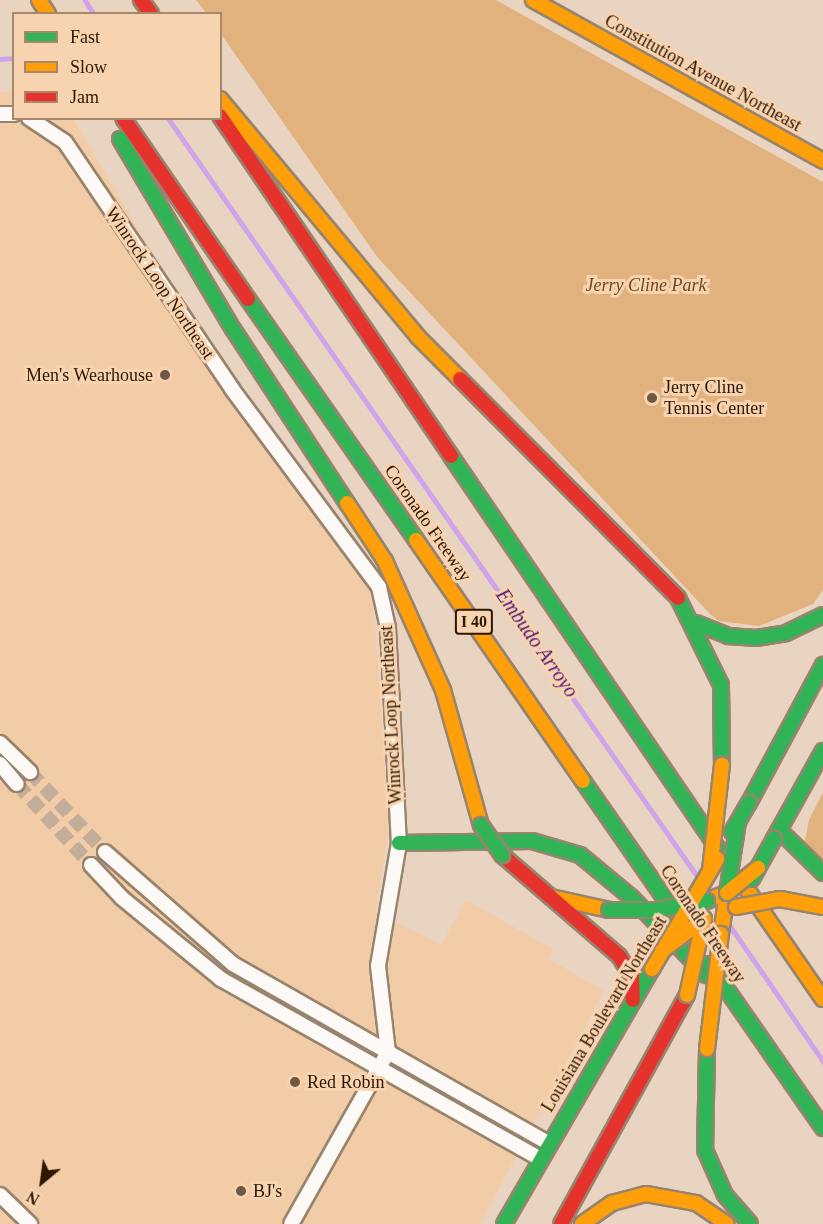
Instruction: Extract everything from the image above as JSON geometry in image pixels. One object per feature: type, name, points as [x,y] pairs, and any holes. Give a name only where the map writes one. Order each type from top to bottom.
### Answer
[{"type":"main road","name":"Constitution Avenue Northeast","points":[[533,0],[823,160]]},
{"type":"main road","points":[[222,101],[418,337],[671,588],[696,623],[721,685],[722,765],[707,901],[684,1002]]},
{"type":"main road","points":[[222,119],[823,999]]},
{"type":"main road","points":[[109,120],[233,329],[385,561],[443,690],[481,825],[502,855],[626,964],[633,1000]]},
{"type":"main road","name":"Coronado Freeway","points":[[124,120],[823,1128]]},
{"type":"main road","points":[[696,623],[728,636],[763,637],[823,615]]},
{"type":"main road","name":"Louisiana Boulevard Northeast","points":[[504,1224],[548,1143],[749,803],[823,665]]},
{"type":"main road","points":[[561,1224],[721,934],[730,909],[758,868],[823,751]]},
{"type":"main road","points":[[730,909],[727,893],[738,822]]},
{"type":"main road","points":[[777,834],[823,873]]},
{"type":"main road","points":[[399,843],[532,841],[580,855],[632,898],[743,1013]]},
{"type":"main road","points":[[548,896],[609,909],[690,905],[727,893],[758,868]]},
{"type":"main road","points":[[662,951],[704,919],[730,909],[780,899],[823,907]]},
{"type":"main road","points":[[721,934],[707,1049],[705,1150],[725,1195],[750,1224]]},
{"type":"main road","points":[[582,1224],[612,1203],[646,1194],[696,1203],[727,1224]]},
{"type":"street","name":"Winrock Loop Northeast","points":[[32,120],[65,142],[232,389],[379,587],[388,628],[399,843],[378,966],[388,1052]]},
{"type":"street","points":[[0,743],[30,772]]},
{"type":"street","points":[[0,764],[17,784]]},
{"type":"street","points":[[105,852],[233,963],[548,1143]]},
{"type":"street","points":[[91,865],[122,898],[222,979],[377,1070],[540,1159]]},
{"type":"street","points":[[291,1224],[388,1052]]},
{"type":"street","points":[[0,1195],[30,1224]]},
{"type":"shaded area","points":[[0,92],[12,92],[12,120],[74,120],[232,389],[367,578],[374,609],[389,829],[375,912],[441,945],[466,900],[553,949],[549,959],[604,991],[480,1224],[0,1224]]},
{"type":"green space","name":"Jerry Cline Park","points":[[196,0],[496,0],[823,182],[823,590],[813,604],[759,626],[719,621],[710,614],[378,258],[222,35],[222,12],[205,12]]},
{"type":"green space","points":[[823,792],[823,860],[804,845],[809,820]]},
{"type":"waterway","points":[[85,0],[93,12]]},
{"type":"waterway","name":"Embudo Arroyo","points":[[0,59],[12,58]]},
{"type":"waterway","name":"Embudo Arroyo","points":[[169,120],[700,880]]},
{"type":"waterway","name":"Embudo Arroyo","points":[[731,927],[823,1061]]},
{"type":"tunnel","points":[[30,772],[105,852]]},
{"type":"tunnel","points":[[17,784],[91,865]]},
{"type":"traffic: fast","points":[[120,139],[233,329],[347,503]]},
{"type":"traffic: fast","points":[[248,299],[416,540]]},
{"type":"traffic: fast","points":[[451,456],[722,855]]},
{"type":"traffic: fast","points":[[678,598],[721,685],[722,765]]},
{"type":"traffic: fast","points":[[696,623],[728,636],[756,638],[786,633],[823,615]]},
{"type":"traffic: fast","points":[[749,803],[823,665]]},
{"type":"traffic: fast","points":[[774,839],[823,751]]},
{"type":"traffic: fast","points":[[583,781],[681,922]]},
{"type":"traffic: fast","points":[[732,832],[749,803]]},
{"type":"traffic: fast","points":[[727,893],[738,822]]},
{"type":"traffic: fast","points":[[481,825],[502,855]]},
{"type":"traffic: fast","points":[[779,830],[823,873]]},
{"type":"traffic: fast","points":[[752,879],[774,839]]},
{"type":"traffic: fast","points":[[399,843],[532,841],[580,855],[632,898],[706,975]]},
{"type":"traffic: fast","points":[[609,910],[657,910],[707,901]]},
{"type":"traffic: fast","points":[[709,964],[823,1128]]},
{"type":"traffic: fast","points":[[504,1224],[652,969]]},
{"type":"traffic: fast","points":[[707,1049],[705,1150],[725,1195],[750,1224]]},
{"type":"traffic: slow","points":[[39,0],[47,12]]},
{"type":"traffic: slow","points":[[533,0],[823,161]]},
{"type":"traffic: slow","points":[[222,101],[418,337],[460,379]]},
{"type":"traffic: slow","points":[[347,503],[385,561],[443,690],[481,825]]},
{"type":"traffic: slow","points":[[416,540],[583,781]]},
{"type":"traffic: slow","points":[[710,870],[722,765]]},
{"type":"traffic: slow","points":[[652,969],[717,859]]},
{"type":"traffic: slow","points":[[727,893],[758,868]]},
{"type":"traffic: slow","points":[[746,888],[823,999]]},
{"type":"traffic: slow","points":[[711,899],[727,893],[721,934]]},
{"type":"traffic: slow","points":[[551,897],[609,910]]},
{"type":"traffic: slow","points":[[736,907],[780,899],[823,907]]},
{"type":"traffic: slow","points":[[662,951],[704,919]]},
{"type":"traffic: slow","points":[[687,995],[704,919]]},
{"type":"traffic: slow","points":[[707,1049],[721,934]]},
{"type":"traffic: slow","points":[[582,1224],[612,1203],[646,1194],[696,1203],[727,1224]]},
{"type":"traffic: jam","points":[[141,0],[150,12]]},
{"type":"traffic: jam","points":[[222,119],[451,456]]},
{"type":"traffic: jam","points":[[124,120],[248,299]]},
{"type":"traffic: jam","points":[[460,379],[678,598]]},
{"type":"traffic: jam","points":[[502,855],[619,956],[632,976],[633,1000]]},
{"type":"traffic: jam","points":[[561,1224],[687,995]]},
{"type":"place","name":"Men's Wearhouse","points":[[165,375]]},
{"type":"place","name":"Jerry Cline Tennis Center","points":[[652,398]]},
{"type":"place","name":"Red Robin","points":[[295,1082]]},
{"type":"place","name":"BJ's","points":[[241,1191]]}]
